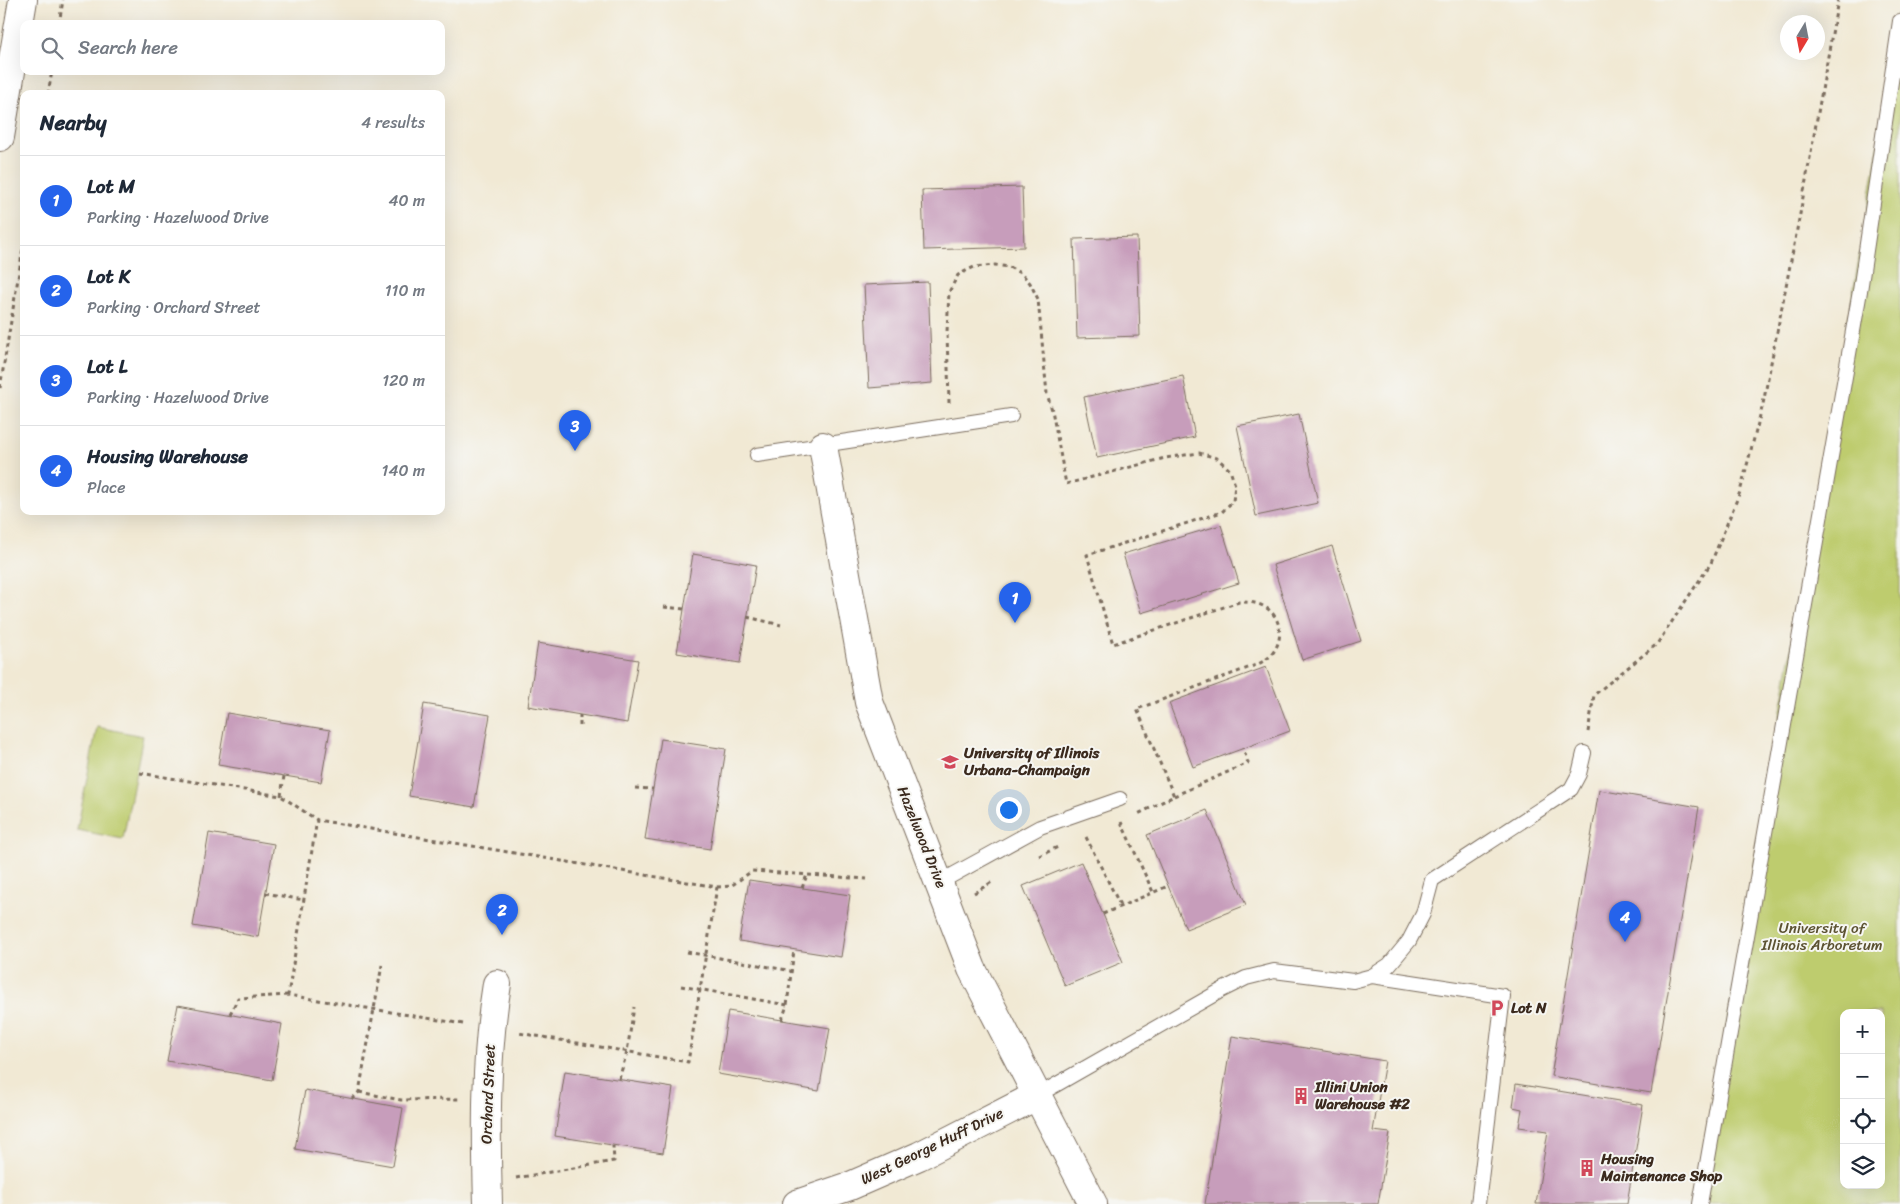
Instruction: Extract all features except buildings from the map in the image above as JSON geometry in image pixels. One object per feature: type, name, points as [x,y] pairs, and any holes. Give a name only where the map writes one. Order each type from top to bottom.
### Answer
[{"type":"street","points":[[0,137],[3,105],[23,0]]},
{"type":"street","name":"Hazelwood Drive","points":[[823,446],[869,702],[972,969],[1093,1204]]},
{"type":"street","name":"Orchard Street","points":[[488,1204],[487,1098],[492,1018],[497,984]]},
{"type":"street","name":"West George Huff Drive","points":[[797,1204],[850,1186],[919,1156],[1038,1095]]},
{"type":"lane","points":[[1700,1204],[1860,292],[1900,21]]},
{"type":"lane","points":[[757,455],[1011,416]]},
{"type":"lane","points":[[1038,1095],[1246,978],[1274,971],[1353,981],[1372,976],[1389,965],[1410,941],[1423,914],[1432,880],[1571,789],[1579,774],[1584,753]]},
{"type":"lane","points":[[940,882],[1040,827],[1120,799]]},
{"type":"lane","points":[[1372,976],[1503,996],[1478,1204]]},
{"type":"path","points":[[60,20],[63,0]]},
{"type":"path","points":[[1584,753],[1594,695],[1657,644],[1711,563],[1740,492],[1762,404],[1800,214],[1838,0]]},
{"type":"path","points":[[49,90],[51,75]]},
{"type":"path","points":[[949,408],[947,332],[949,292],[958,275],[974,267],[995,265],[1009,267],[1022,274],[1030,283],[1038,299],[1047,394],[1052,410],[1066,484],[1165,458],[1198,453],[1217,458],[1230,470],[1235,485],[1233,501],[1222,512],[1087,555],[1114,644],[1239,602],[1251,602],[1263,606],[1275,616],[1280,627],[1280,634],[1273,653],[1261,662],[1137,709],[1174,796]]},
{"type":"path","points":[[0,388],[20,266]]},
{"type":"path","points":[[664,607],[684,610]]},
{"type":"path","points":[[747,617],[782,625]]},
{"type":"path","points":[[580,715],[580,726]]},
{"type":"path","points":[[1136,814],[1248,763],[1244,748]]},
{"type":"path","points":[[140,773],[281,796],[317,820],[717,887],[731,886],[752,871],[867,879]]},
{"type":"path","points":[[281,796],[284,776]]},
{"type":"path","points":[[635,788],[653,789]]},
{"type":"path","points":[[1128,818],[1120,821],[1153,892]]},
{"type":"path","points":[[288,994],[317,820]]},
{"type":"path","points":[[1077,840],[1094,833]]},
{"type":"path","points":[[1086,837],[1120,905]]},
{"type":"path","points":[[1037,857],[1060,846]]},
{"type":"path","points":[[802,888],[807,875]]},
{"type":"path","points":[[950,908],[998,878]]},
{"type":"path","points":[[1103,914],[1120,905],[1168,886]]},
{"type":"path","points":[[519,1033],[688,1062],[717,887]]},
{"type":"path","points":[[266,893],[304,900]]},
{"type":"path","points":[[782,1020],[787,1005],[794,950]]},
{"type":"path","points":[[687,952],[792,971]]},
{"type":"path","points":[[352,1099],[359,1092],[382,965]]},
{"type":"path","points":[[682,986],[787,1005]]},
{"type":"path","points":[[230,1014],[238,998],[288,994],[471,1025]]},
{"type":"path","points":[[619,1079],[627,1052],[634,1007]]},
{"type":"path","points":[[359,1092],[402,1100],[487,1098]]},
{"type":"path","points":[[507,1179],[614,1161],[613,1146]]},
{"type":"green space","name":"University of Illinois Arboretum","points":[[1900,21],[1900,1204],[1696,1204]]},
{"type":"green space","points":[[97,727],[143,736],[123,839],[77,830]]},
{"type":"place","name":"Lot L","points":[[575,451]]},
{"type":"place","name":"Lot M","points":[[1015,623]]},
{"type":"place","name":"University of Illinois Urbana-Champaign","points":[[950,762]]},
{"type":"place","name":"Lot K","points":[[502,935]]},
{"type":"place","name":"Housing Warehouse","points":[[1625,942]]},
{"type":"place","name":"Lot N","points":[[1497,1008]]},
{"type":"place","name":"Illini Union Warehouse #2","points":[[1301,1096]]},
{"type":"place","name":"Housing Maintenance Shop","points":[[1587,1168]]}]
